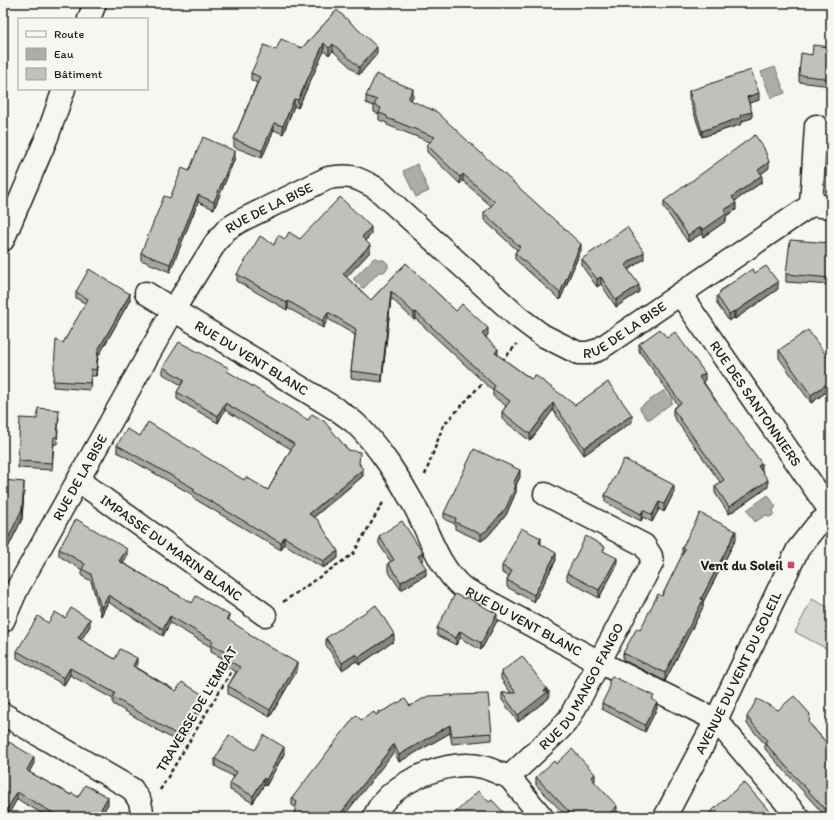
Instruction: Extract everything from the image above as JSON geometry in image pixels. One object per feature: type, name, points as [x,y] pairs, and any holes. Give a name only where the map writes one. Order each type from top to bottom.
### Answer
[{"type":"street","points":[[89,18],[95,3]]},
{"type":"street","points":[[3,240],[47,137],[64,90]]},
{"type":"street","points":[[816,126],[821,206]]},
{"type":"street","name":"RUE DE LA BISE","points":[[3,621],[17,589],[79,481],[174,309],[216,242],[227,229],[242,220],[328,178],[343,175],[356,177],[376,188],[532,328],[542,335],[578,353],[588,353],[598,350],[680,294],[821,206]]},
{"type":"street","name":"RUE DU VENT BLANC","points":[[146,293],[339,411],[356,424],[379,450],[398,478],[414,504],[444,567],[452,579],[463,588],[600,662],[716,720]]},
{"type":"street","name":"RUE DES SANTONNIERS","points":[[680,294],[831,513]]},
{"type":"street","name":"IMPASSE DU MARIN BLANC","points":[[79,481],[265,615]]},
{"type":"street","name":"RUE DU MANGO FANGO","points":[[509,777],[569,719],[652,563],[651,556],[644,545],[545,494]]},
{"type":"street","name":"AVENUE DU VENT DU SOLEIL","points":[[665,817],[716,720],[798,549],[817,525],[831,513]]},
{"type":"street","points":[[3,714],[132,789],[140,802],[144,817]]},
{"type":"street","points":[[716,720],[798,817]]},
{"type":"street","points":[[374,817],[380,806],[392,794],[412,780],[438,769],[460,765],[482,767],[509,777],[542,817]]},
{"type":"path","points":[[501,362],[532,328]]},
{"type":"path","points":[[414,504],[443,426],[485,380]]},
{"type":"path","points":[[265,615],[353,554],[398,478]]},
{"type":"path","name":"TRAVERSE DE L'EMBAT","points":[[156,797],[237,662]]},
{"type":"shaded area","points":[[812,599],[831,609],[831,646],[829,650],[795,632]]},
{"type":"water","points":[[775,67],[785,93],[771,98],[761,72]]},
{"type":"water","points":[[417,164],[429,191],[416,197],[403,171]]},
{"type":"water","points":[[374,258],[384,260],[388,264],[388,268],[384,272],[379,272],[364,288],[362,288],[354,280],[354,278]]},
{"type":"water","points":[[665,391],[672,400],[672,403],[650,419],[647,419],[640,407]]},
{"type":"water","points":[[768,495],[776,507],[773,510],[774,513],[772,516],[769,517],[766,515],[755,522],[747,510]]},
{"type":"building","points":[[337,10],[377,47],[359,67],[333,44],[329,48],[324,43],[298,100],[294,99],[283,126],[274,123],[262,151],[234,139],[260,77],[251,73],[264,45],[276,50],[281,39],[302,48]]},
{"type":"building","points":[[813,45],[831,47],[831,79],[799,75],[801,53],[812,55]]},
{"type":"building","points":[[751,70],[759,93],[747,97],[752,112],[740,115],[742,117],[702,131],[689,91]]},
{"type":"building","points":[[376,74],[413,89],[408,99],[437,112],[581,244],[560,293],[515,253],[520,247],[484,213],[495,202],[463,174],[460,177],[427,145],[435,137],[387,118],[387,116],[379,113],[381,108],[374,105],[377,100],[366,96]]},
{"type":"building","points":[[755,135],[764,148],[769,162],[758,170],[762,175],[732,197],[736,203],[724,210],[726,214],[703,230],[701,227],[688,235],[664,201]]},
{"type":"building","points":[[203,137],[235,151],[214,202],[198,195],[170,264],[141,253],[164,196],[170,198],[182,168],[189,171]]},
{"type":"building","points":[[340,197],[371,227],[362,237],[370,245],[343,274],[371,300],[406,263],[456,311],[462,304],[488,328],[482,334],[498,349],[495,353],[531,379],[535,375],[575,405],[608,382],[632,415],[584,448],[553,403],[530,434],[502,412],[510,401],[493,389],[495,386],[416,312],[414,313],[391,291],[382,375],[351,371],[356,329],[328,312],[323,321],[288,301],[287,303],[237,274],[260,236],[274,245],[278,235],[285,239],[289,232],[300,239]]},
{"type":"building","points":[[627,227],[644,252],[625,265],[639,285],[616,300],[601,277],[597,279],[582,259]]},
{"type":"building","points":[[790,240],[831,243],[831,278],[786,274]]},
{"type":"building","points":[[766,266],[778,282],[735,312],[734,311],[729,314],[717,296],[721,293],[720,291],[752,269],[755,273]]},
{"type":"building","points":[[89,269],[130,294],[98,350],[96,370],[91,369],[90,383],[53,381],[56,340],[63,343],[88,299],[76,292]]},
{"type":"building","points":[[660,329],[667,338],[675,332],[705,373],[699,377],[762,464],[758,466],[768,480],[729,507],[715,486],[724,480],[673,409],[681,403],[639,344]]},
{"type":"building","points":[[808,330],[831,362],[831,381],[811,395],[779,350]]},
{"type":"building","points":[[179,342],[229,368],[227,371],[308,420],[312,414],[324,421],[348,450],[360,452],[359,464],[363,469],[309,514],[317,519],[338,551],[323,561],[284,537],[281,543],[193,491],[195,489],[117,445],[127,429],[140,436],[148,422],[244,480],[246,477],[268,490],[294,444],[225,403],[218,416],[177,392],[184,380],[163,367]]},
{"type":"building","points":[[38,408],[59,410],[57,437],[54,437],[52,463],[18,461],[20,418],[37,419]]},
{"type":"building","points":[[474,449],[520,470],[513,484],[516,485],[506,508],[487,530],[481,534],[455,522],[456,518],[444,513]]},
{"type":"building","points":[[624,459],[674,485],[664,504],[659,502],[652,515],[643,510],[641,514],[605,495]]},
{"type":"building","points":[[3,480],[24,482],[22,509],[5,545],[3,545]]},
{"type":"building","points":[[700,513],[736,531],[701,599],[703,600],[665,673],[623,653],[637,628],[640,630],[658,594],[662,596],[685,549],[682,548]]},
{"type":"building","points":[[76,519],[127,549],[119,561],[192,603],[196,596],[229,615],[227,619],[249,633],[248,634],[297,663],[270,710],[228,686],[240,667],[222,657],[225,652],[211,645],[213,641],[170,616],[163,629],[108,595],[101,608],[91,574],[82,569],[85,564],[59,549]]},
{"type":"building","points":[[402,521],[423,553],[418,556],[426,568],[401,582],[388,563],[394,560],[379,536]]},
{"type":"building","points":[[521,528],[541,538],[539,543],[556,553],[534,595],[507,580],[512,571],[502,566]]},
{"type":"building","points":[[586,536],[605,547],[603,551],[617,558],[599,590],[567,573]]},
{"type":"building","points":[[455,594],[465,599],[466,597],[497,614],[481,643],[460,631],[456,638],[437,628]]},
{"type":"building","points":[[376,605],[394,634],[359,657],[356,654],[342,663],[326,638]]},
{"type":"building","points":[[71,608],[90,619],[78,638],[115,659],[120,649],[137,658],[133,666],[176,691],[182,682],[205,696],[181,737],[113,697],[115,693],[70,668],[64,678],[17,651],[38,616],[48,623],[55,612],[65,618]]},
{"type":"building","points":[[522,656],[547,689],[544,691],[549,691],[518,715],[502,693],[516,693],[501,672]]},
{"type":"building","points":[[612,676],[654,696],[652,699],[657,702],[645,725],[602,703],[609,689],[609,681]]},
{"type":"building","points":[[488,694],[492,733],[452,736],[450,725],[399,755],[394,744],[338,817],[293,817],[297,802],[292,798],[356,715],[361,720],[374,712],[376,715],[379,713],[378,711],[381,712],[405,699],[410,706],[428,696],[453,695],[452,697],[455,695]]},
{"type":"building","points":[[794,696],[810,714],[809,723],[831,748],[831,816],[765,743],[767,740],[747,717],[757,699],[778,710]]},
{"type":"building","points":[[229,735],[255,750],[264,735],[284,747],[266,780],[264,778],[253,796],[230,783],[237,772],[215,759]]},
{"type":"building","points":[[9,742],[34,757],[27,770],[29,772],[71,795],[72,793],[78,797],[85,785],[108,797],[101,809],[110,815],[109,817],[60,817],[17,792],[7,810],[3,808],[3,752]]},
{"type":"building","points":[[572,749],[595,774],[591,778],[617,806],[606,817],[574,817],[536,777],[554,761],[556,764]]},
{"type":"building","points":[[744,782],[770,812],[768,814],[770,817],[705,817]]},
{"type":"building","points":[[478,791],[489,802],[492,800],[508,817],[452,817]]},
{"type":"place","name":"Vent du Soleil","points":[[791,565]]}]
